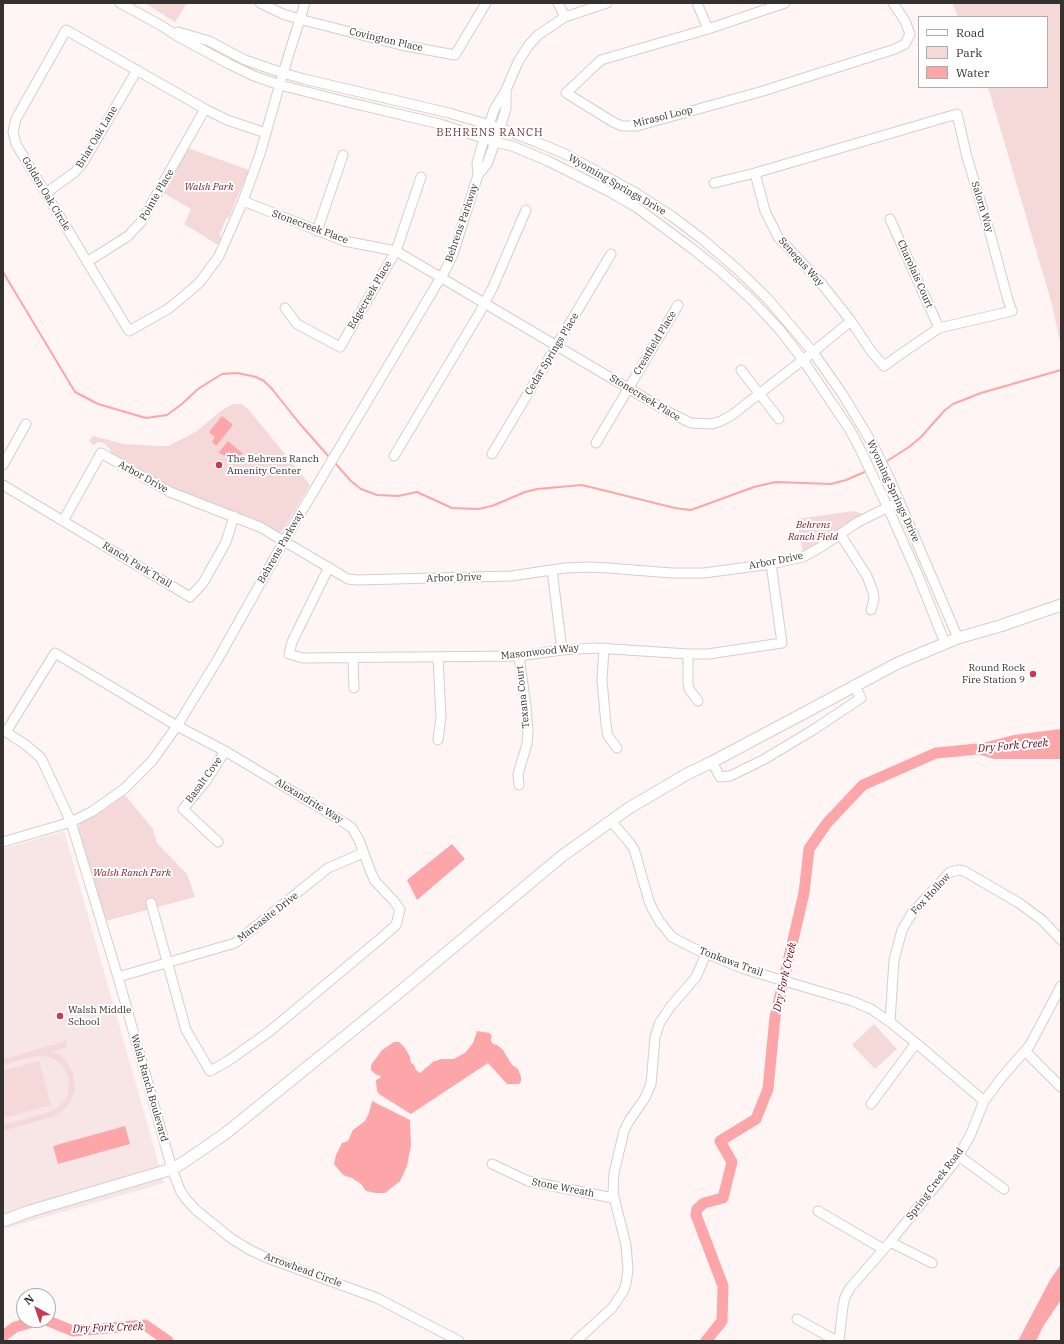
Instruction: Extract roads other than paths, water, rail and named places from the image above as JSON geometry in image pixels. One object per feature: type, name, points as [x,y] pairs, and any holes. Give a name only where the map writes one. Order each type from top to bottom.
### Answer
[{"type":"main road","points":[[3,1221],[30,1211],[172,1169],[184,1162],[226,1133],[402,991],[562,856],[629,808],[687,774],[898,662],[958,638],[1000,626],[1061,605]]},
{"type":"street","name":"Wyoming Springs Drive","points":[[120,3],[177,36],[254,76],[280,85],[440,124],[484,139],[512,146],[548,161],[610,192],[647,215],[720,270],[780,330],[803,360],[850,430],[879,488],[917,573],[945,643]]},
{"type":"street","name":"Covington Place","points":[[260,3],[283,14],[300,19],[401,45],[455,55],[486,3]]},
{"type":"street","name":"Golden Oak Circle","points":[[266,133],[227,120],[205,109],[66,30],[13,126],[16,144],[129,332],[168,309],[200,282],[219,256],[243,201],[260,154],[305,3]]},
{"type":"street","points":[[558,3],[565,18]]},
{"type":"street","name":"Behrens Parkway","points":[[478,175],[477,163],[494,110],[506,90],[518,62],[528,46],[538,35],[565,18],[607,3]]},
{"type":"street","points":[[697,3],[708,29]]},
{"type":"street","name":"Mirasol Loop","points":[[785,3],[708,29],[601,60],[566,93],[622,126],[637,126],[659,120],[763,91],[895,49],[906,44],[910,34],[906,21],[893,3]]},
{"type":"street","name":"Wyoming Springs Drive","points":[[162,26],[210,41],[245,60],[283,73],[318,83],[449,113],[500,128],[565,154],[636,193],[672,217],[738,269],[767,298],[813,352],[843,395],[872,443],[891,482],[958,638]]},
{"type":"street","name":"Briar Oak Lane","points":[[46,193],[75,172],[84,161],[137,70]]},
{"type":"street","name":"Behrens Parkway","points":[[3,842],[71,822],[93,811],[124,789],[152,761],[178,726],[218,659],[284,541],[442,277],[453,254],[478,175],[487,164],[500,128],[506,109],[506,90]]},
{"type":"street","name":"Pointe Place","points":[[87,262],[128,236],[138,226],[148,211],[205,109]]},
{"type":"street","name":"Salorn Way","points":[[755,173],[957,114],[967,157],[1012,311],[939,328],[884,366],[871,351],[851,321]]},
{"type":"street","points":[[317,231],[343,155]]},
{"type":"street","points":[[714,183],[755,173]]},
{"type":"street","name":"Senegus Way","points":[[755,173],[766,211],[778,237],[821,283],[851,321]]},
{"type":"street","name":"Edgecreek Place","points":[[285,308],[297,324],[340,347],[396,251],[421,177]]},
{"type":"street","name":"Stonecreek Place","points":[[243,201],[344,241],[396,251],[628,388],[684,420],[698,424],[712,424],[721,421],[803,360]]},
{"type":"street","points":[[394,456],[485,303],[526,210]]},
{"type":"street","name":"Charolais Court","points":[[890,219],[939,328]]},
{"type":"street","name":"Cedar Springs Place","points":[[492,454],[611,254]]},
{"type":"street","name":"Crestfield Place","points":[[596,443],[678,305]]},
{"type":"street","points":[[803,360],[851,321]]},
{"type":"street","points":[[741,370],[779,419]]},
{"type":"street","points":[[3,465],[26,424]]},
{"type":"street","name":"Arbor Drive","points":[[63,521],[101,453],[170,492],[260,527],[348,578],[368,581],[511,576],[552,570],[589,567],[704,574],[771,564],[803,557],[821,547],[858,522],[899,502]]},
{"type":"street","name":"Ranch Park Trail","points":[[3,485],[190,597],[203,583],[226,542],[234,516]]},
{"type":"street","points":[[840,534],[867,576],[874,599],[871,610]]},
{"type":"street","name":"Masonwood Way","points":[[329,567],[292,642],[289,654],[303,658],[438,658],[519,656],[562,650],[604,648],[708,654],[782,643],[771,564]]},
{"type":"street","points":[[552,570],[562,650]]},
{"type":"street","points":[[604,648],[602,680],[606,725],[608,736],[617,748]]},
{"type":"street","name":"Alexandrite Way","points":[[5,731],[55,653],[178,726],[225,751],[352,828],[359,840],[375,881],[394,901],[400,910],[396,924],[270,1031],[228,1061],[210,1071],[186,1030],[151,903]]},
{"type":"street","points":[[688,654],[689,689],[698,701]]},
{"type":"street","name":"Texana Court","points":[[519,656],[528,730],[527,744],[518,774],[519,785]]},
{"type":"street","points":[[353,658],[354,688]]},
{"type":"street","points":[[438,658],[441,717],[438,740]]},
{"type":"street","points":[[712,762],[720,777],[730,776],[764,760],[861,698],[854,685]]},
{"type":"street","name":"Walsh Ranch Boulevard","points":[[5,731],[26,745],[40,758],[71,822],[118,977],[172,1169]]},
{"type":"street","name":"Basalt Cove","points":[[218,842],[183,809],[206,781],[225,751]]},
{"type":"street","name":"Tonkawa Trail","points":[[611,821],[634,849],[649,901],[660,922],[672,937],[706,954],[752,971],[862,1005],[890,1022],[984,1101]]},
{"type":"street","name":"Marcasite Drive","points":[[118,977],[235,943],[328,868],[363,853]]},
{"type":"street","name":"Fox Hollow","points":[[890,1022],[894,960],[902,930],[912,913],[950,872],[959,870],[964,871],[1019,903],[1042,920],[1061,940]]},
{"type":"street","points":[[576,1341],[612,1308],[626,1284],[628,1270],[626,1245],[613,1198],[614,1173],[624,1131],[645,1098],[651,1084],[654,1047],[657,1032],[664,1017],[696,977],[706,954]]},
{"type":"street","name":"Spring Creek Road","points":[[838,1341],[845,1297],[856,1281],[890,1242],[959,1156],[970,1136],[984,1101],[1003,1076],[1025,1052],[1061,986]]},
{"type":"street","points":[[871,1104],[916,1043]]},
{"type":"street","points":[[1025,1052],[1061,1087]]},
{"type":"street","points":[[959,1156],[1004,1189]]},
{"type":"street","name":"Stone Wreath","points":[[492,1164],[528,1181],[613,1198]]},
{"type":"street","name":"Arrowhead Circle","points":[[172,1169],[180,1190],[196,1210],[241,1245],[265,1257],[377,1298],[459,1341]]},
{"type":"street","points":[[818,1211],[883,1249]]},
{"type":"street","points":[[890,1242],[932,1263]]},
{"type":"street","points":[[797,1320],[838,1341]]},
{"type":"water","points":[[222,416],[233,425],[216,446],[212,442],[215,437],[209,432]]},
{"type":"water","points":[[228,441],[242,453],[243,456],[240,460],[232,457],[231,453],[228,452],[225,456],[219,453]]},
{"type":"water","points":[[1061,729],[1061,759],[994,759],[978,754],[971,746],[1014,735]]},
{"type":"water","points":[[452,844],[465,859],[417,900],[407,880]]},
{"type":"water","points":[[477,1031],[490,1033],[493,1044],[497,1045],[503,1050],[512,1065],[518,1069],[521,1077],[519,1084],[507,1084],[488,1063],[411,1114],[379,1094],[377,1091],[376,1080],[381,1076],[377,1075],[371,1070],[371,1065],[382,1050],[394,1042],[399,1042],[405,1048],[410,1057],[411,1063],[420,1073],[434,1061],[441,1059],[454,1059],[466,1052],[473,1043]]},
{"type":"water","points":[[372,1101],[410,1120],[411,1145],[407,1166],[400,1181],[385,1193],[366,1191],[361,1184],[352,1178],[343,1175],[334,1164],[336,1155],[342,1143],[348,1141],[353,1130],[365,1121]]},
{"type":"water","points":[[125,1126],[130,1144],[58,1164],[53,1146]]},
{"type":"water","points":[[1061,1264],[1061,1300],[1044,1325],[1036,1341],[1018,1341],[1050,1280]]},
{"type":"waterway","points":[[3,272],[75,392],[98,404],[146,418],[167,415],[182,404],[198,389],[222,374],[238,373],[256,377],[264,381],[272,389],[330,458]]},
{"type":"waterway","points":[[884,463],[909,447],[921,437],[945,410],[953,404],[981,393],[1061,370]]},
{"type":"waterway","points":[[334,462],[351,481],[361,489],[377,495],[398,496],[417,492],[452,508],[478,509],[492,506],[525,492],[537,489],[582,485],[675,508],[691,510],[754,487],[776,482],[831,484],[846,480],[867,471]]},
{"type":"waterway","name":"Dry Fork Creek","points":[[706,1341],[722,1321],[723,1286],[696,1215],[697,1209],[704,1203],[723,1198],[732,1162],[720,1141],[756,1119],[768,1089],[775,1017],[804,893],[809,849],[827,823],[863,785],[936,753],[988,748]]},
{"type":"waterway","name":"Dry Fork Creek","points":[[56,1324],[73,1331],[145,1325],[168,1341]]},
{"type":"waterway","name":"Dry Fork Creek","points":[[3,1336],[16,1327]]},
{"type":"place","name":"The Behrens Ranch Amenity Center","points":[[219,465]]},
{"type":"place","name":"Round Rock Fire Station 9","points":[[1033,674]]},
{"type":"place","name":"Walsh Middle School","points":[[60,1016]]},
{"type":"district","name":"BEHRENS RANCH","points":[[490,133]]},
{"type":"park label","name":"Walsh Park","points":[[209,187]]},
{"type":"park label","name":"Behrens Ranch Field","points":[[813,530]]},
{"type":"park label","name":"Walsh Ranch Park","points":[[132,873]]}]
